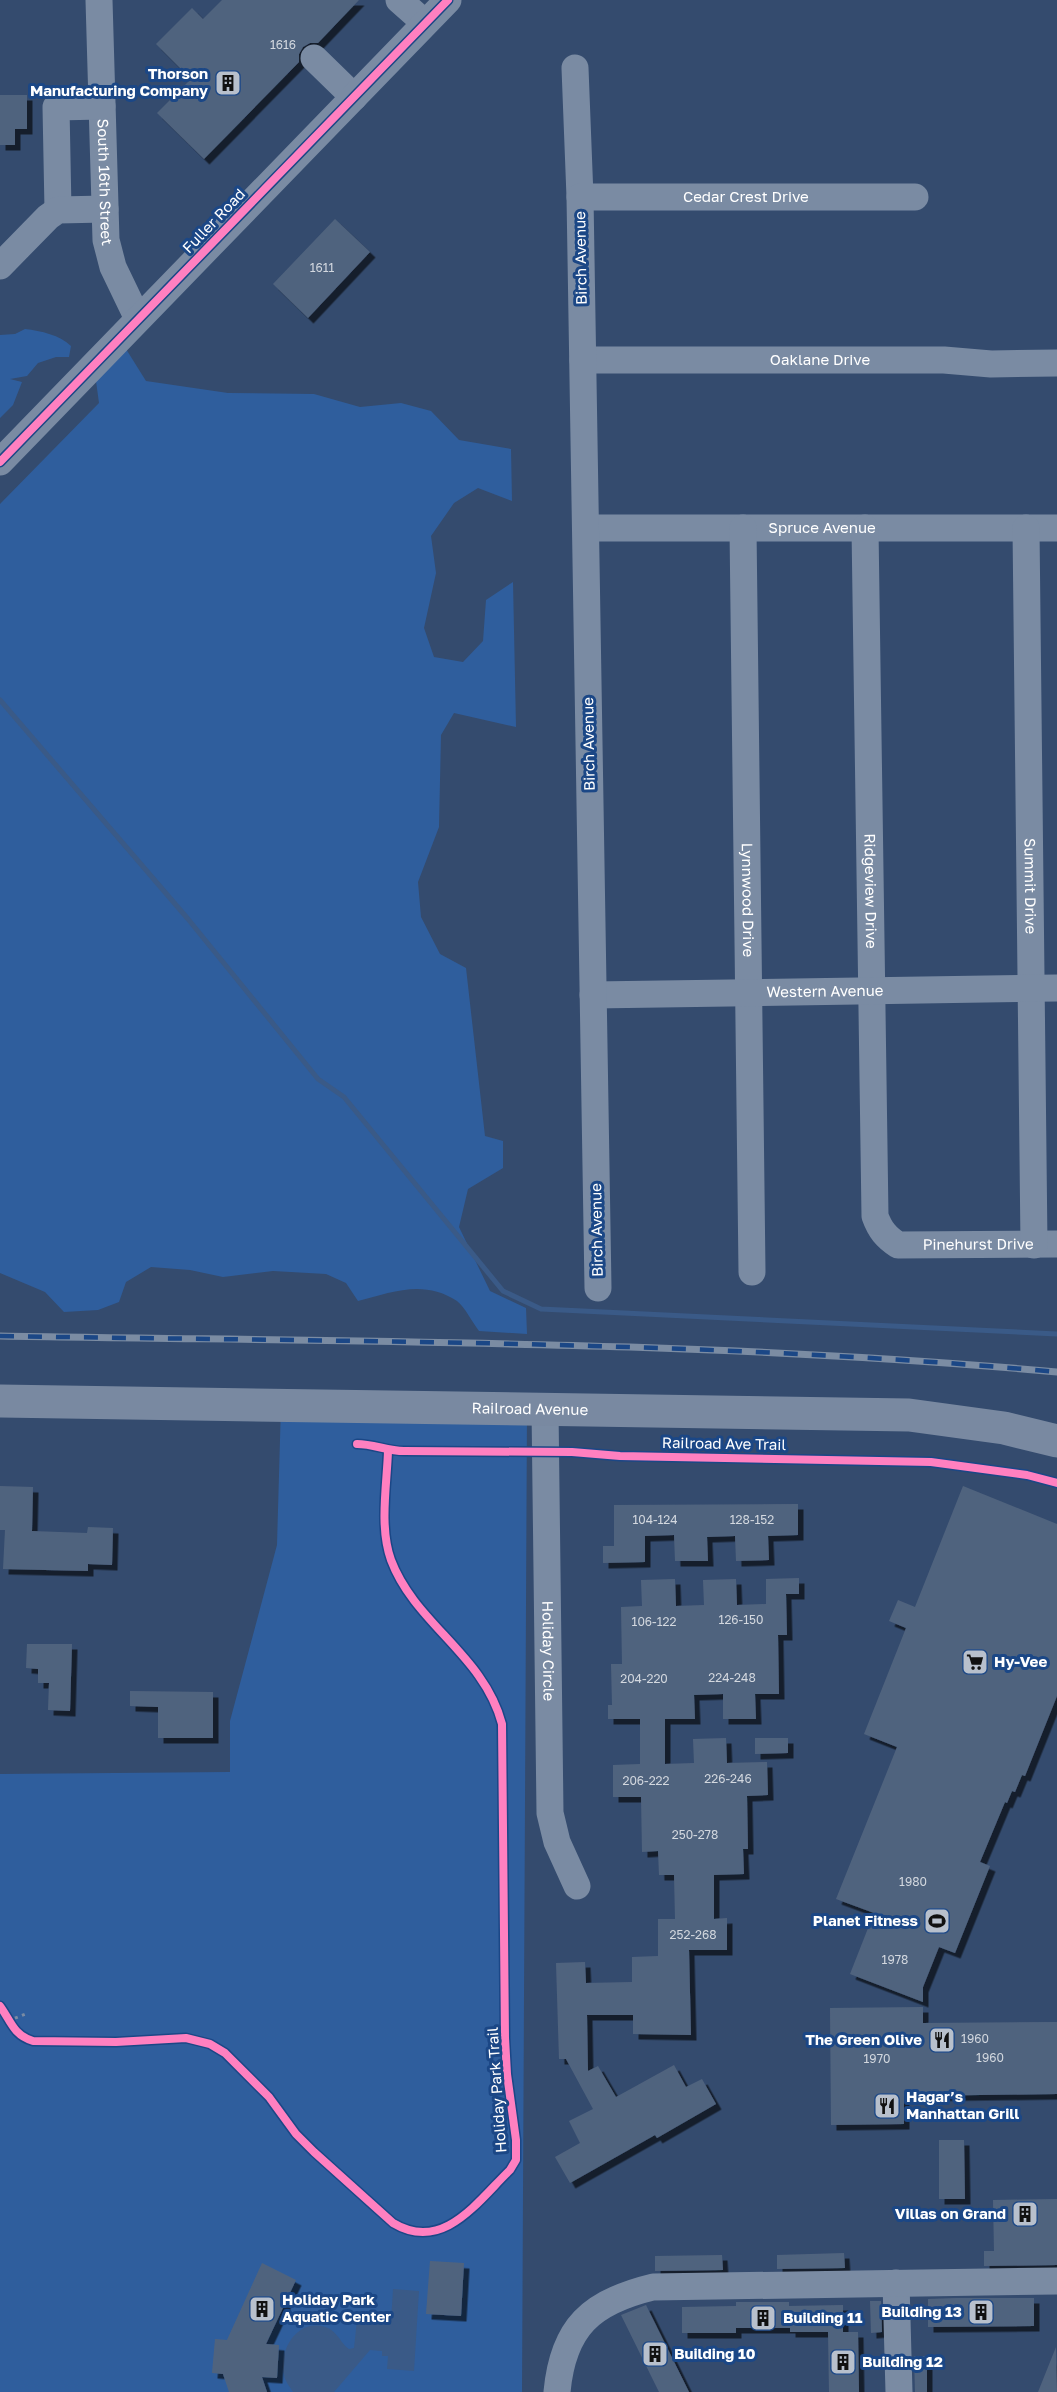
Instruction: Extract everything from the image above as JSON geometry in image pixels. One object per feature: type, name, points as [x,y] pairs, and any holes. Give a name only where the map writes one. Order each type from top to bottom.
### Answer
[{"type":"main road","name":"Railroad Avenue","points":[[0,1401],[909,1415],[1004,1428],[1057,1441]]},
{"type":"street","name":"South 16th Street","points":[[99,0],[106,240],[113,267],[138,319]]},
{"type":"street","points":[[399,0],[425,24]]},
{"type":"street","name":"Fuller Road","points":[[0,462],[448,0]]},
{"type":"street","points":[[314,58],[354,97]]},
{"type":"street","name":"Birch Avenue","points":[[575,68],[580,198],[598,1288]]},
{"type":"street","points":[[58,210],[56,107],[102,106]]},
{"type":"street","name":"Cedar Crest Drive","points":[[580,198],[915,197]]},
{"type":"street","points":[[0,266],[48,217],[58,210],[105,209]]},
{"type":"street","name":"Oaklane Drive","points":[[583,360],[944,360],[991,364],[1057,363]]},
{"type":"street","name":"Spruce Avenue","points":[[586,528],[1057,528]]},
{"type":"street","name":"Lynnwood Drive","points":[[743,528],[752,1272]]},
{"type":"street","name":"Ridgeview Drive","points":[[865,528],[876,1216],[879,1227],[887,1238],[898,1245]]},
{"type":"street","name":"Summit Drive","points":[[1026,528],[1044,988],[1045,1245]]},
{"type":"street","name":"Western Avenue","points":[[593,995],[1044,988]]},
{"type":"street","name":"Pinehurst Drive","points":[[898,1245],[1045,1245]]},
{"type":"street","name":"Holiday Circle","points":[[545,1409],[550,1813],[557,1842],[577,1886]]},
{"type":"street","points":[[557,2392],[564,2351],[588,2315],[600,2306],[633,2292],[653,2288],[1057,2281]]},
{"type":"street","points":[[896,2283],[899,2392]]},
{"type":"path","points":[[14,2031],[7,2017],[28,2013]]},
{"type":"shaded area","points":[[25,329],[50,334],[67,342],[71,346],[69,357],[56,357],[38,363],[27,376],[10,379],[22,382],[13,405],[0,418],[0,335],[15,334]]},
{"type":"shaded area","points":[[126,349],[146,381],[228,393],[314,394],[360,407],[401,403],[431,411],[459,440],[511,449],[512,501],[478,488],[454,503],[431,536],[436,573],[424,628],[434,657],[463,662],[483,641],[486,600],[513,582],[516,727],[454,713],[441,735],[439,827],[418,882],[421,917],[440,954],[466,968],[485,1136],[503,1141],[503,1168],[468,1189],[459,1227],[490,1291],[526,1308],[527,1334],[479,1331],[457,1301],[432,1290],[408,1289],[358,1301],[346,1283],[326,1274],[273,1271],[223,1277],[190,1270],[151,1267],[126,1282],[119,1302],[98,1310],[64,1312],[45,1292],[0,1273],[0,504],[99,403],[96,381]]},
{"type":"shaded area","points":[[281,1405],[527,1409],[522,2392],[0,2392],[0,1774],[230,1772],[230,1721],[277,1545]]},
{"type":"shaded area","points":[[393,2289],[419,2291],[414,2371],[387,2369],[388,2356],[382,2356],[382,2351],[370,2350],[334,2392],[293,2392],[285,2379],[283,2366],[287,2347],[298,2332],[315,2325],[325,2327],[333,2331],[349,2349],[354,2348],[357,2320],[391,2322]]},
{"type":"building","points":[[222,0],[359,0],[318,43],[310,43],[303,47],[299,54],[299,62],[204,159],[157,113],[191,79],[156,44],[192,8],[203,19]]},
{"type":"building","points":[[0,95],[27,95],[27,129],[15,129],[15,145],[0,145]]},
{"type":"building","points":[[335,219],[370,252],[308,318],[273,284]]},
{"type":"building","points":[[0,1486],[33,1487],[32,1531],[87,1533],[88,1527],[113,1528],[112,1565],[88,1564],[88,1571],[3,1569],[5,1530],[0,1530]]},
{"type":"building","name":"Hy-Vee","points":[[963,1486],[1057,1524],[1057,1696],[1025,1776],[1022,1775],[1015,1792],[1012,1791],[1007,1803],[1005,1802],[980,1862],[990,1866],[955,1953],[939,1947],[923,1987],[923,2002],[850,1974],[874,1913],[836,1899],[897,1747],[864,1734],[906,1628],[889,1621],[898,1600],[915,1607]]},
{"type":"building","points":[[798,1504],[798,1535],[768,1536],[769,1560],[736,1561],[735,1536],[707,1537],[708,1561],[675,1561],[674,1535],[645,1536],[645,1562],[603,1563],[603,1546],[614,1546],[614,1505]]},
{"type":"building","points":[[799,1578],[799,1594],[786,1594],[787,1635],[778,1635],[779,1694],[755,1694],[756,1719],[723,1719],[723,1694],[694,1695],[695,1719],[665,1719],[665,1764],[694,1763],[693,1739],[726,1738],[727,1763],[767,1762],[768,1795],[747,1796],[748,1849],[743,1849],[744,1874],[714,1875],[714,1919],[727,1918],[727,1950],[689,1950],[691,2035],[633,2034],[633,2015],[587,2015],[588,2071],[598,2066],[616,2097],[674,2065],[686,2087],[702,2079],[716,2104],[657,2138],[655,2135],[570,2183],[555,2157],[580,2143],[569,2121],[593,2109],[566,2059],[559,2059],[556,1963],[585,1962],[586,1983],[632,1982],[632,1957],[658,1956],[658,1919],[675,1919],[674,1875],[659,1875],[658,1851],[642,1852],[641,1797],[613,1797],[613,1765],[640,1764],[640,1719],[608,1719],[608,1705],[612,1705],[611,1664],[622,1664],[621,1607],[642,1606],[641,1580],[675,1579],[676,1606],[704,1605],[703,1580],[736,1579],[737,1605],[766,1604],[766,1579]]},
{"type":"building","points":[[27,1644],[72,1644],[70,1711],[48,1710],[49,1683],[38,1683],[38,1669],[26,1668]]},
{"type":"building","points":[[130,1691],[213,1692],[213,1738],[158,1738],[158,1707],[130,1706]]},
{"type":"building","points":[[755,1738],[788,1738],[788,1753],[755,1754]]},
{"type":"building","points":[[923,2007],[923,2023],[1057,2022],[1057,2094],[904,2096],[904,2124],[831,2125],[830,2008]]},
{"type":"building","points":[[939,2140],[964,2140],[965,2199],[939,2199]]},
{"type":"building","points":[[1057,2199],[1057,2265],[984,2266],[984,2251],[994,2251],[993,2200]]},
{"type":"building","points":[[844,2253],[845,2268],[777,2269],[777,2255]]},
{"type":"building","points":[[722,2255],[723,2270],[655,2271],[655,2256]]},
{"type":"building","points":[[430,2261],[464,2263],[461,2316],[426,2314]]},
{"type":"building","name":"Holiday Park Aquatic Center","points":[[262,2263],[296,2280],[266,2344],[279,2345],[277,2378],[262,2377],[267,2392],[229,2392],[223,2374],[212,2373],[215,2339],[227,2340]]},
{"type":"building","name":"Building 13","points":[[1034,2298],[1034,2326],[928,2327],[928,2299]]},
{"type":"building","points":[[870,2301],[881,2301],[882,2332],[871,2333]]},
{"type":"building","name":"Building 11","points":[[736,2302],[789,2302],[789,2306],[843,2305],[843,2332],[858,2332],[859,2392],[829,2392],[828,2332],[790,2332],[790,2328],[736,2328],[736,2333],[682,2333],[682,2307],[736,2306]]},
{"type":"building","name":"Building 10","points":[[646,2305],[689,2392],[659,2392],[621,2315]]},
{"type":"building","points":[[1056,2347],[1057,2392],[1038,2392]]},
{"type":"building","points":[[914,2356],[927,2356],[927,2392],[915,2392]]},
{"type":"waterway","points":[[0,700],[188,919],[318,1079],[344,1097],[503,1291],[541,1309],[1057,1334]]},
{"type":"railway","points":[[0,1336],[661,1348],[793,1354],[1057,1372]]},
{"type":"cycle path","points":[[0,462],[448,0]]},
{"type":"cycle path","name":"Railroad Ave Trail","points":[[357,1444],[404,1451],[572,1452],[620,1456],[931,1462],[1027,1475],[1057,1483]]},
{"type":"cycle path","name":"Holiday Park Trail","points":[[0,2006],[13,2027],[21,2035],[33,2041],[116,2042],[186,2038],[210,2044],[225,2053],[269,2097],[296,2134],[314,2152],[393,2223],[411,2231],[428,2232],[443,2228],[458,2220],[510,2170],[516,2160],[516,2140],[507,2074],[505,2038],[502,1724],[493,1700],[480,1678],[416,1603],[402,1583],[391,1560],[385,1534],[388,1451]]},
{"type":"place","name":"Thorson Manufacturing Company","points":[[228,83]]},
{"type":"place","name":"Hy-Vee","points":[[975,1662]]},
{"type":"place","name":"Planet Fitness","points":[[937,1921]]},
{"type":"place","name":"The Green Olive","points":[[942,2040]]},
{"type":"place","name":"Hagar’s Manhattan Grill","points":[[887,2106]]},
{"type":"place","name":"Villas on Grand","points":[[1025,2214]]},
{"type":"place","name":"Holiday Park Aquatic Center","points":[[262,2309]]},
{"type":"place","name":"Building 13","points":[[981,2312]]},
{"type":"place","name":"Building 11","points":[[763,2318]]},
{"type":"place","name":"Building 10","points":[[655,2354]]},
{"type":"place","name":"Building 12","points":[[843,2362]]}]
